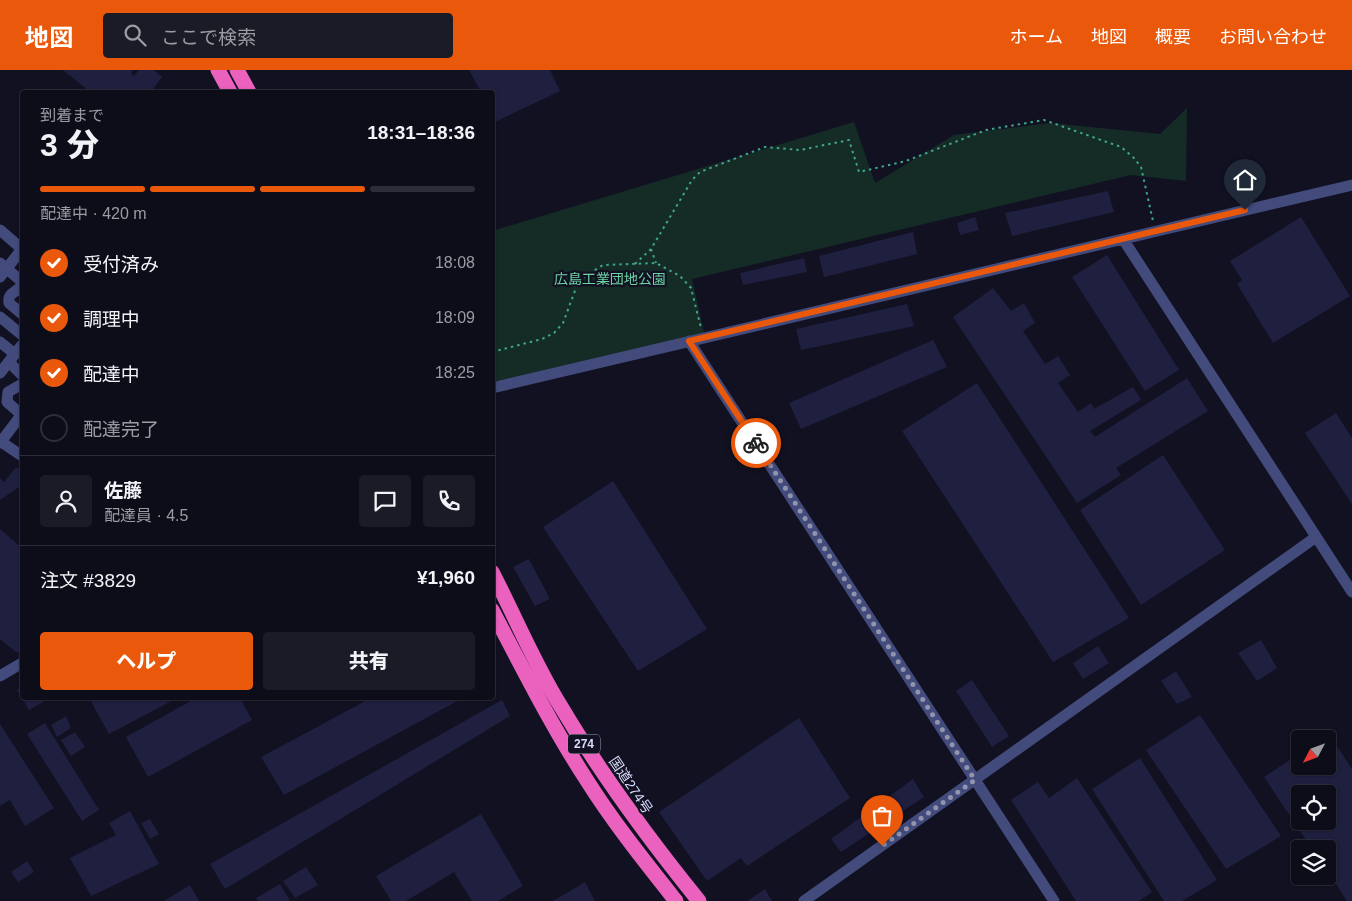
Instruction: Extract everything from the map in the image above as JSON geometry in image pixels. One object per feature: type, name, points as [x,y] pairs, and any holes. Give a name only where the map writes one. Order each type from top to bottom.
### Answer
[{"type":"highway","points":[[218,70],[229,90]]},
{"type":"highway","points":[[237,70],[248,90]]},
{"type":"highway","name":"国道274号","points":[[495,578],[558,703],[606,778],[646,835],[698,901]]},
{"type":"highway","name":"274","points":[[495,616],[545,713],[587,781],[634,848],[676,901]]},
{"type":"street","points":[[495,387],[1352,185]]},
{"type":"street","points":[[0,230],[20,247]]},
{"type":"street","points":[[1123,239],[1352,592]]},
{"type":"street","points":[[4,268],[20,251]]},
{"type":"street","points":[[4,268],[20,272]]},
{"type":"street","points":[[4,268],[20,280]]},
{"type":"street","points":[[20,290],[11,293],[9,303],[20,312]]},
{"type":"street","points":[[0,317],[20,333]]},
{"type":"street","points":[[689,341],[1054,901]]},
{"type":"street","points":[[0,342],[15,354],[20,368]]},
{"type":"street","points":[[0,373],[15,354]]},
{"type":"street","points":[[20,385],[8,392],[7,397],[7,402],[20,418]]},
{"type":"street","points":[[20,420],[0,442],[20,455]]},
{"type":"street","points":[[804,901],[1316,537]]},
{"type":"street","points":[[1,674],[20,664]]},
{"type":"path","points":[[635,264],[651,248],[692,180],[700,172],[765,147],[800,150],[849,140],[859,172],[906,161],[986,130],[1035,120],[1052,122],[1121,147],[1133,157],[1141,168],[1155,231]]},
{"type":"path","points":[[651,248],[656,263]]},
{"type":"path","points":[[495,351],[542,340],[554,333],[563,322],[580,280],[603,265],[656,263],[680,276],[691,288],[703,337]]},
{"type":"green space","name":"広島工業団地公園","points":[[1187,108],[1186,181],[1131,175],[692,279],[705,337],[495,388],[495,230],[854,122],[875,183],[954,135],[1050,123],[1160,134]]},
{"type":"building","points":[[63,70],[133,70],[131,73],[134,76],[139,70],[154,70],[162,77],[152,90],[88,90]]},
{"type":"building","points":[[469,70],[550,70],[560,91],[495,122],[495,90],[480,90]]},
{"type":"building","points":[[1108,191],[1114,212],[1012,236],[1005,213]]},
{"type":"building","points":[[975,217],[979,230],[960,235],[957,223]]},
{"type":"building","points":[[1301,217],[1350,296],[1273,343],[1237,284],[1242,280],[1230,261]]},
{"type":"building","points":[[913,232],[917,254],[824,277],[819,256]]},
{"type":"building","points":[[1107,255],[1179,370],[1145,391],[1072,277]]},
{"type":"building","points":[[804,258],[807,272],[743,285],[740,273]]},
{"type":"building","points":[[993,288],[1011,311],[1024,303],[1035,323],[1023,331],[1045,364],[1058,356],[1070,375],[1058,383],[1078,412],[1091,403],[1094,409],[1133,387],[1141,400],[1090,431],[1095,437],[1187,378],[1208,411],[1116,468],[1121,475],[1077,503],[953,317]]},
{"type":"building","points":[[907,304],[914,326],[801,350],[796,329]]},
{"type":"building","points":[[933,340],[947,367],[801,429],[789,403]]},
{"type":"building","points":[[977,383],[1129,618],[1053,662],[902,431]]},
{"type":"building","points":[[1336,413],[1352,438],[1352,504],[1305,433]]},
{"type":"building","points":[[1163,455],[1225,550],[1141,605],[1080,510]]},
{"type":"building","points":[[16,467],[20,470],[20,486],[0,500],[0,478],[4,482]]},
{"type":"building","points":[[613,481],[707,629],[638,671],[543,527]]},
{"type":"building","points":[[0,529],[20,546],[20,651],[17,653],[0,639]]},
{"type":"building","points":[[529,559],[550,599],[535,606],[513,567]]},
{"type":"building","points":[[1261,640],[1277,668],[1257,681],[1238,653]]},
{"type":"building","points":[[1098,646],[1109,663],[1083,679],[1073,663]]},
{"type":"building","points":[[1176,671],[1192,697],[1177,704],[1161,681]]},
{"type":"building","points":[[972,680],[1009,736],[992,747],[956,691]]},
{"type":"building","points":[[23,700],[46,700],[29,710]]},
{"type":"building","points":[[90,700],[173,700],[109,734]]},
{"type":"building","points":[[192,700],[241,700],[252,720],[148,777],[126,737]]},
{"type":"building","points":[[367,700],[459,700],[284,795],[261,757]]},
{"type":"building","points":[[502,700],[510,716],[225,889],[210,864]]},
{"type":"building","points":[[1200,715],[1281,836],[1226,869],[1146,750]]},
{"type":"building","points":[[66,716],[71,728],[57,737],[51,725]]},
{"type":"building","points":[[799,718],[850,798],[747,866],[741,858],[707,881],[659,812]]},
{"type":"building","points":[[45,723],[99,810],[82,821],[27,734]]},
{"type":"building","points":[[0,724],[54,808],[25,826],[10,800],[0,806]]},
{"type":"building","points":[[75,732],[85,747],[71,756],[61,740]]},
{"type":"building","points":[[1336,745],[1352,769],[1352,901],[1347,901],[1336,884],[1336,840],[1306,840],[1299,830],[1336,830],[1336,785],[1291,785],[1291,818],[1264,777],[1291,759],[1291,775],[1336,775]]},
{"type":"building","points":[[1140,758],[1217,880],[1182,901],[1164,901],[1092,789]]},
{"type":"building","points":[[1077,778],[1152,892],[1139,901],[1076,901],[1011,800],[1038,782],[1049,798]]},
{"type":"building","points":[[913,779],[924,797],[841,852],[831,839]]},
{"type":"building","points":[[130,811],[159,864],[91,896],[70,858],[116,835],[109,823]]},
{"type":"building","points":[[481,814],[523,886],[498,901],[472,901],[454,872],[406,901],[391,901],[376,876]]},
{"type":"building","points":[[150,819],[159,834],[150,839],[141,823]]},
{"type":"building","points":[[27,861],[34,872],[18,882],[11,872]]},
{"type":"building","points":[[306,867],[318,885],[295,898],[283,881]]},
{"type":"building","points":[[585,882],[595,901],[553,901]]},
{"type":"building","points":[[280,884],[290,901],[258,901],[256,898]]},
{"type":"building","points":[[190,885],[199,901],[164,901]]},
{"type":"building","points":[[765,889],[772,901],[747,901]]},
{"type":"way so far","points":[[756,443],[975,780],[882,846]]},
{"type":"route","points":[[756,443],[689,341],[1245,210]]}]
